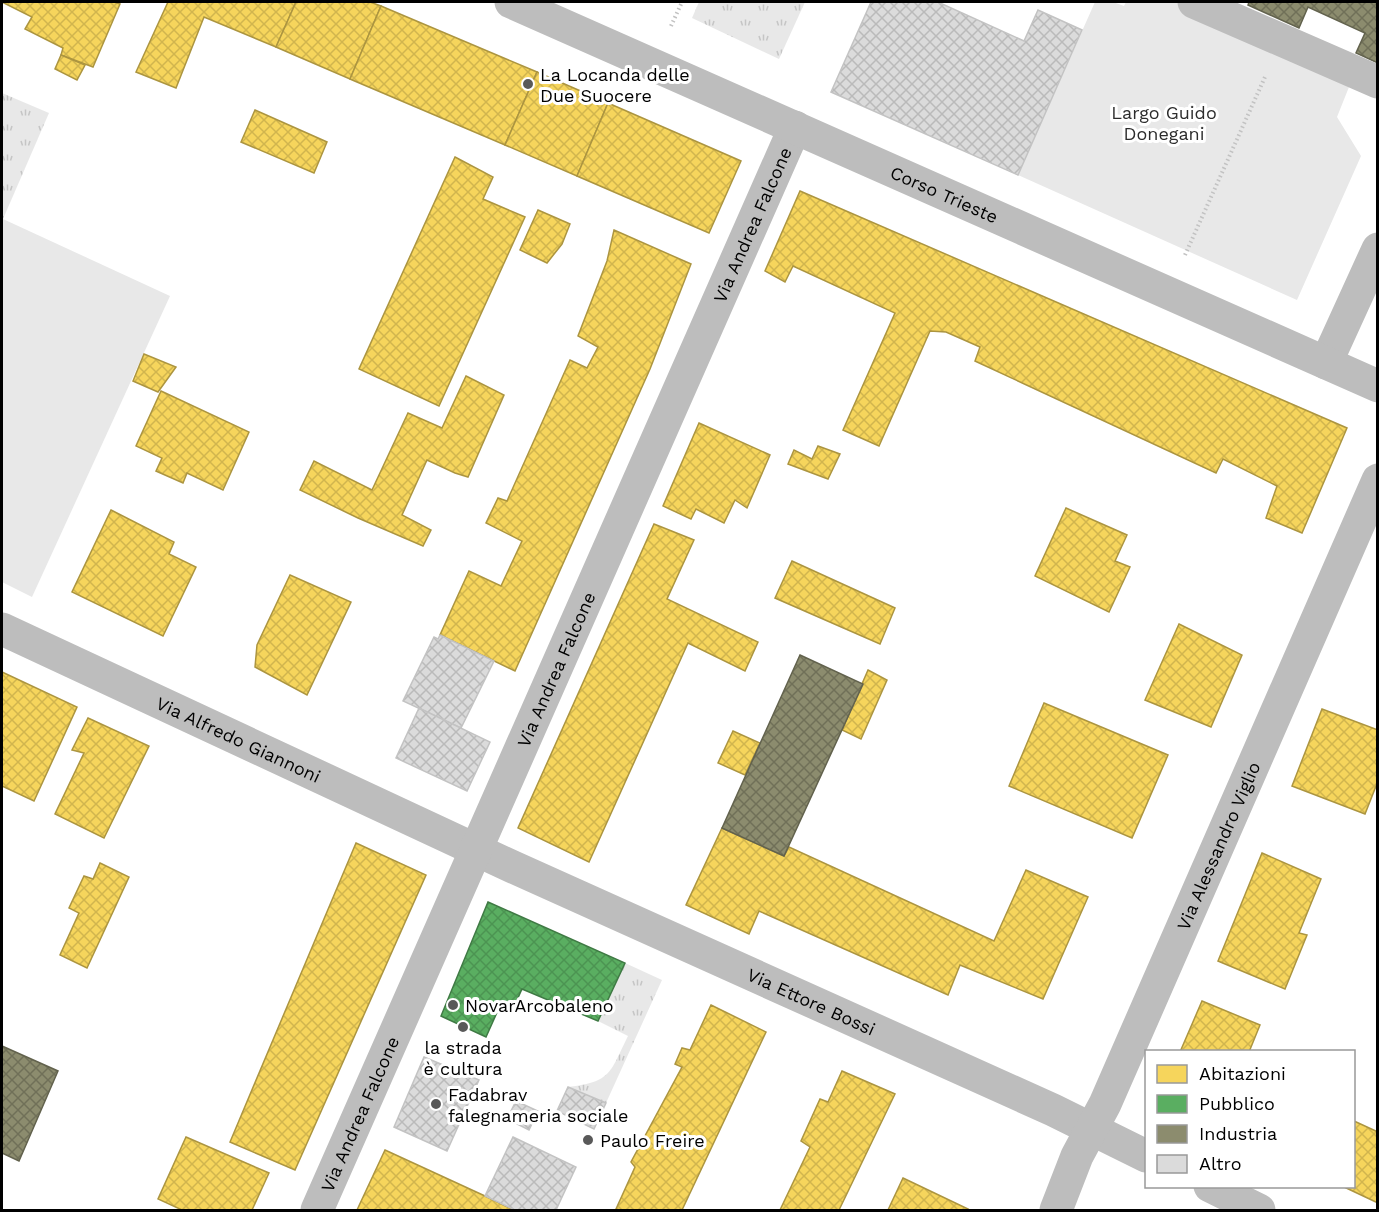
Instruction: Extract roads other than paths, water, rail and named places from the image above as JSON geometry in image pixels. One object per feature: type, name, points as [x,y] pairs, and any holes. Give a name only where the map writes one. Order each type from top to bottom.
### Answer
[{"type":"street","name":"Corso Trieste","points":[[511,2],[1377,386]]},
{"type":"street","points":[[1194,2],[1377,82]]},
{"type":"street","name":"Via Andrea Falcone","points":[[317,1210],[795,127]]},
{"type":"street","points":[[1326,363],[1377,249]]},
{"type":"street","name":"Via Alessandro Viglio","points":[[1056,1210],[1077,1156],[1105,1104],[1377,480]]},
{"type":"street","name":"Via Alfredo Giannoni","points":[[2,629],[477,849]]},
{"type":"street","name":"Via Ettore Bossi","points":[[477,849],[1092,1129],[1145,1156]]},
{"type":"street","points":[[1214,1188],[1259,1210]]},
{"type":"place","name":"La Locanda delle Due Suocere","points":[[528,84]]},
{"type":"place","name":"NovarArcobaleno","points":[[453,1005]]},
{"type":"place","name":"la strada è cultura","points":[[463,1027]]},
{"type":"place","name":"Fadabrav falegnameria sociale","points":[[436,1104]]},
{"type":"place","name":"Paulo Freire","points":[[588,1140]]},
{"type":"park label","name":"Largo Guido Donegani","points":[[1164,122]]}]
